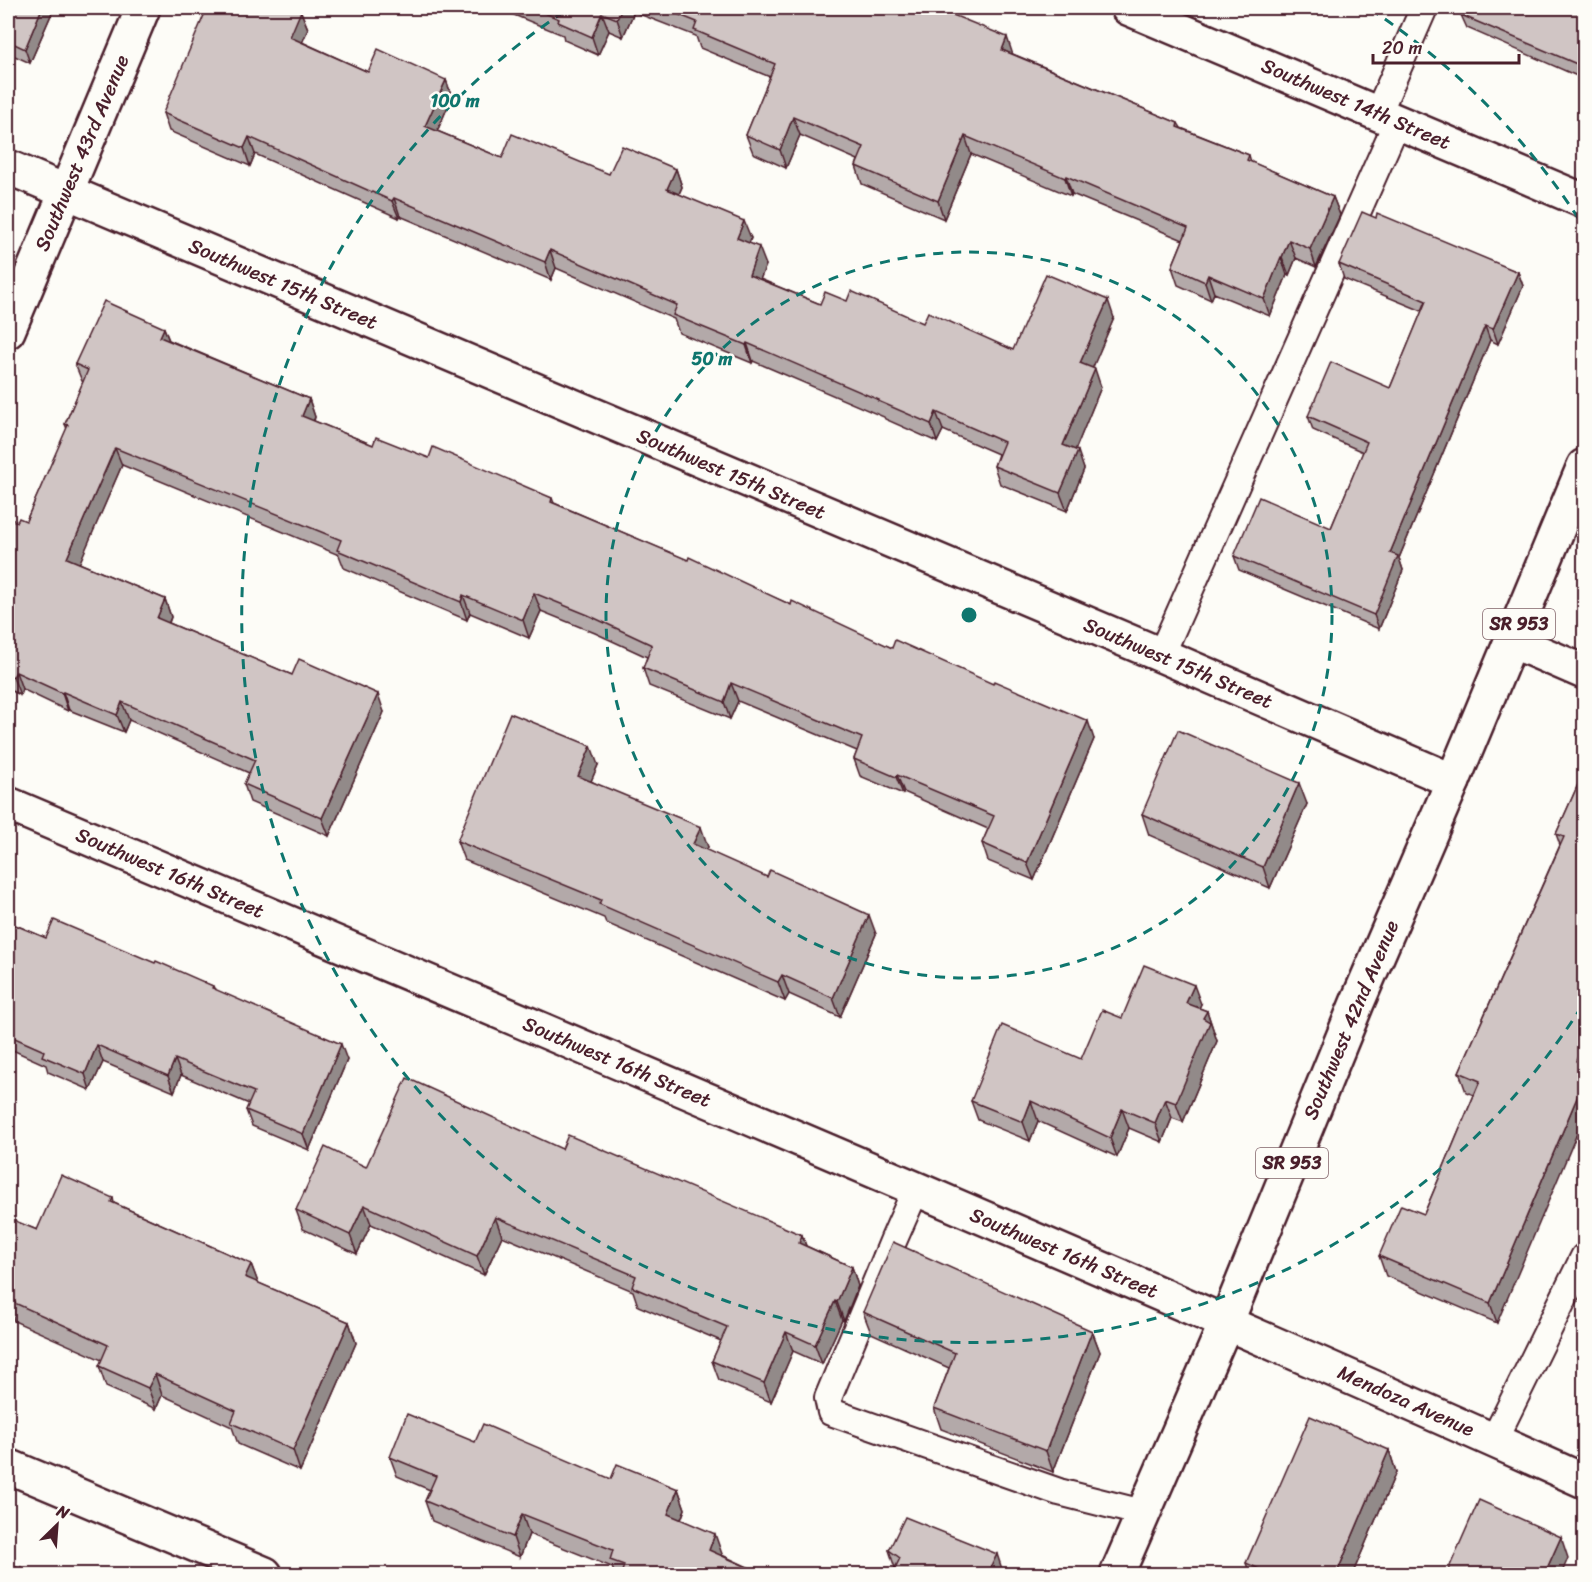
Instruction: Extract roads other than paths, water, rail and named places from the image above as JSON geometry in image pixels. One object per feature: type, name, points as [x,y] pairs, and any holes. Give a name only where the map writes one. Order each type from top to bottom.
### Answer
[{"type":"street","name":"Southwest 43rd Avenue","points":[[8,331],[143,8]]},
{"type":"street","name":"Southwest 14th Street","points":[[1128,8],[1584,201]]},
{"type":"street","name":"Southwest 15th Street","points":[[8,167],[1454,781]]},
{"type":"street","name":"Southwest 42nd Avenue","points":[[1117,1575],[1226,1323],[1357,1003],[1454,781],[1584,466]]},
{"type":"street","points":[[1512,641],[1584,672]]},
{"type":"street","name":"Southwest 16th Street","points":[[8,804],[1226,1323]]},
{"type":"street","name":"Mendoza Avenue","points":[[1226,1323],[1584,1481]]},
{"type":"street","points":[[8,1466],[265,1575]]},
{"type":"lane","points":[[1161,655],[1388,118],[1424,8]]},
{"type":"lane","points":[[916,1189],[828,1398],[831,1412],[1059,1492],[1143,1514]]},
{"type":"lane","points":[[1494,1440],[1584,1257]]}]
